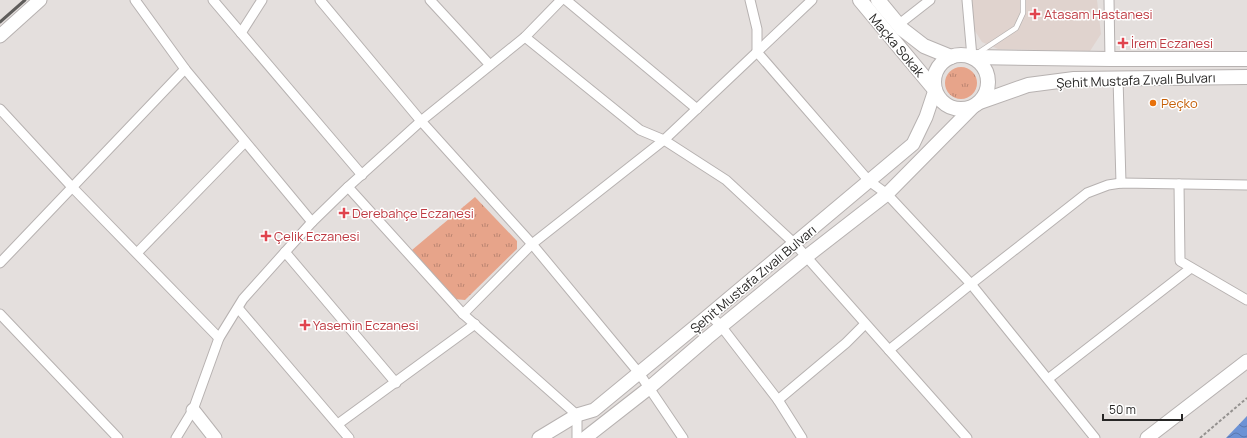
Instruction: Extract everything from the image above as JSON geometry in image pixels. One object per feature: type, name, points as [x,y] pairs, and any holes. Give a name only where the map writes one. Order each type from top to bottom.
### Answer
[{"type":"main road","points":[[0,36],[40,0]]},
{"type":"main road","name":"Maçka Sokak","points":[[860,0],[935,90]]},
{"type":"main road","name":"Maçka Sokak","points":[[878,0],[902,29],[924,46],[951,57]]},
{"type":"main road","points":[[965,55],[972,57],[980,62],[988,77],[989,86],[986,95],[976,105],[964,110],[954,109],[946,105],[939,98],[935,90],[935,74],[938,67],[951,57],[965,55]]},
{"type":"main road","name":"Şehit Mustafa Zıvalı Bulvarı","points":[[972,57],[1247,59]]},
{"type":"main road","name":"Şehit Mustafa Zıvalı Bulvarı","points":[[585,438],[649,388],[806,257],[887,194],[976,105],[1028,85],[1074,79],[1247,77]]},
{"type":"main road","name":"Şehit Mustafa Zıvalı Bulvarı","points":[[539,438],[577,415],[594,410],[710,315],[913,144],[926,117],[935,90]]},
{"type":"main road","points":[[1147,438],[1247,361]]},
{"type":"main road","points":[[193,410],[215,438]]},
{"type":"street","points":[[135,0],[185,69],[312,222]]},
{"type":"street","points":[[213,0],[362,175]]},
{"type":"street","points":[[241,33],[262,0]]},
{"type":"street","points":[[320,0],[421,121],[532,244],[639,373],[683,438]]},
{"type":"street","points":[[430,0],[490,65]]},
{"type":"street","points":[[566,0],[697,109]]},
{"type":"street","points":[[750,0],[757,29],[757,52],[869,181],[887,194],[971,284],[1095,438]]},
{"type":"street","points":[[463,314],[532,244],[664,140],[812,0]]},
{"type":"street","points":[[898,25],[930,0]]},
{"type":"street","points":[[967,0],[972,57]]},
{"type":"street","points":[[1108,0],[1110,59]]},
{"type":"street","points":[[176,438],[193,410],[219,338],[243,299],[312,222],[348,187],[421,121],[525,37],[556,1]]},
{"type":"street","points":[[525,37],[640,130],[664,140],[726,180],[795,244],[967,438]]},
{"type":"street","points":[[0,262],[185,69]]},
{"type":"street","points":[[1118,78],[1121,183]]},
{"type":"street","points":[[0,109],[72,187],[219,338]]},
{"type":"street","points":[[137,253],[245,142]]},
{"type":"street","points":[[889,350],[1087,193],[1108,185],[1121,183],[1247,185]]},
{"type":"street","points":[[1179,184],[1180,261],[1247,300]]},
{"type":"street","points":[[348,187],[463,314],[577,415],[577,438]]},
{"type":"street","points":[[285,252],[396,383]]},
{"type":"street","points":[[1048,379],[1191,268]]},
{"type":"street","points":[[238,308],[349,438]]},
{"type":"street","points":[[0,314],[118,438]]},
{"type":"street","points":[[710,315],[722,326],[778,400],[802,438]]},
{"type":"street","points":[[338,424],[476,324]]},
{"type":"street","points":[[778,400],[846,343],[865,324]]},
{"type":"lane","points":[[972,57],[1016,28],[1023,12],[1023,0]]},
{"type":"path","points":[[1200,438],[1247,398]]},
{"type":"shaded area","name":"Atasam Hastanesi","points":[[970,0],[1097,0],[1101,34],[1090,51],[998,49],[982,42],[973,28]]},
{"type":"green space","points":[[958,67],[964,67],[974,74],[977,83],[976,89],[970,96],[964,99],[958,99],[948,92],[945,86],[945,80],[952,70]]},
{"type":"green space","points":[[475,197],[517,241],[517,249],[465,300],[454,299],[412,250]]},
{"type":"water","points":[[1247,416],[1247,438],[1226,438]]},
{"type":"railway","points":[[0,22],[25,0]]},
{"type":"place","name":"Atasam Hastanesi","points":[[1035,14]]},
{"type":"place","name":"İrem Eczanesi","points":[[1123,43]]},
{"type":"place","name":"Peçko","points":[[1153,103]]},
{"type":"place","name":"Derebahçe Eczanesi","points":[[344,213]]},
{"type":"place","name":"Çelik Eczanesi","points":[[266,236]]},
{"type":"place","name":"Yasemin Eczanesi","points":[[305,325]]}]
